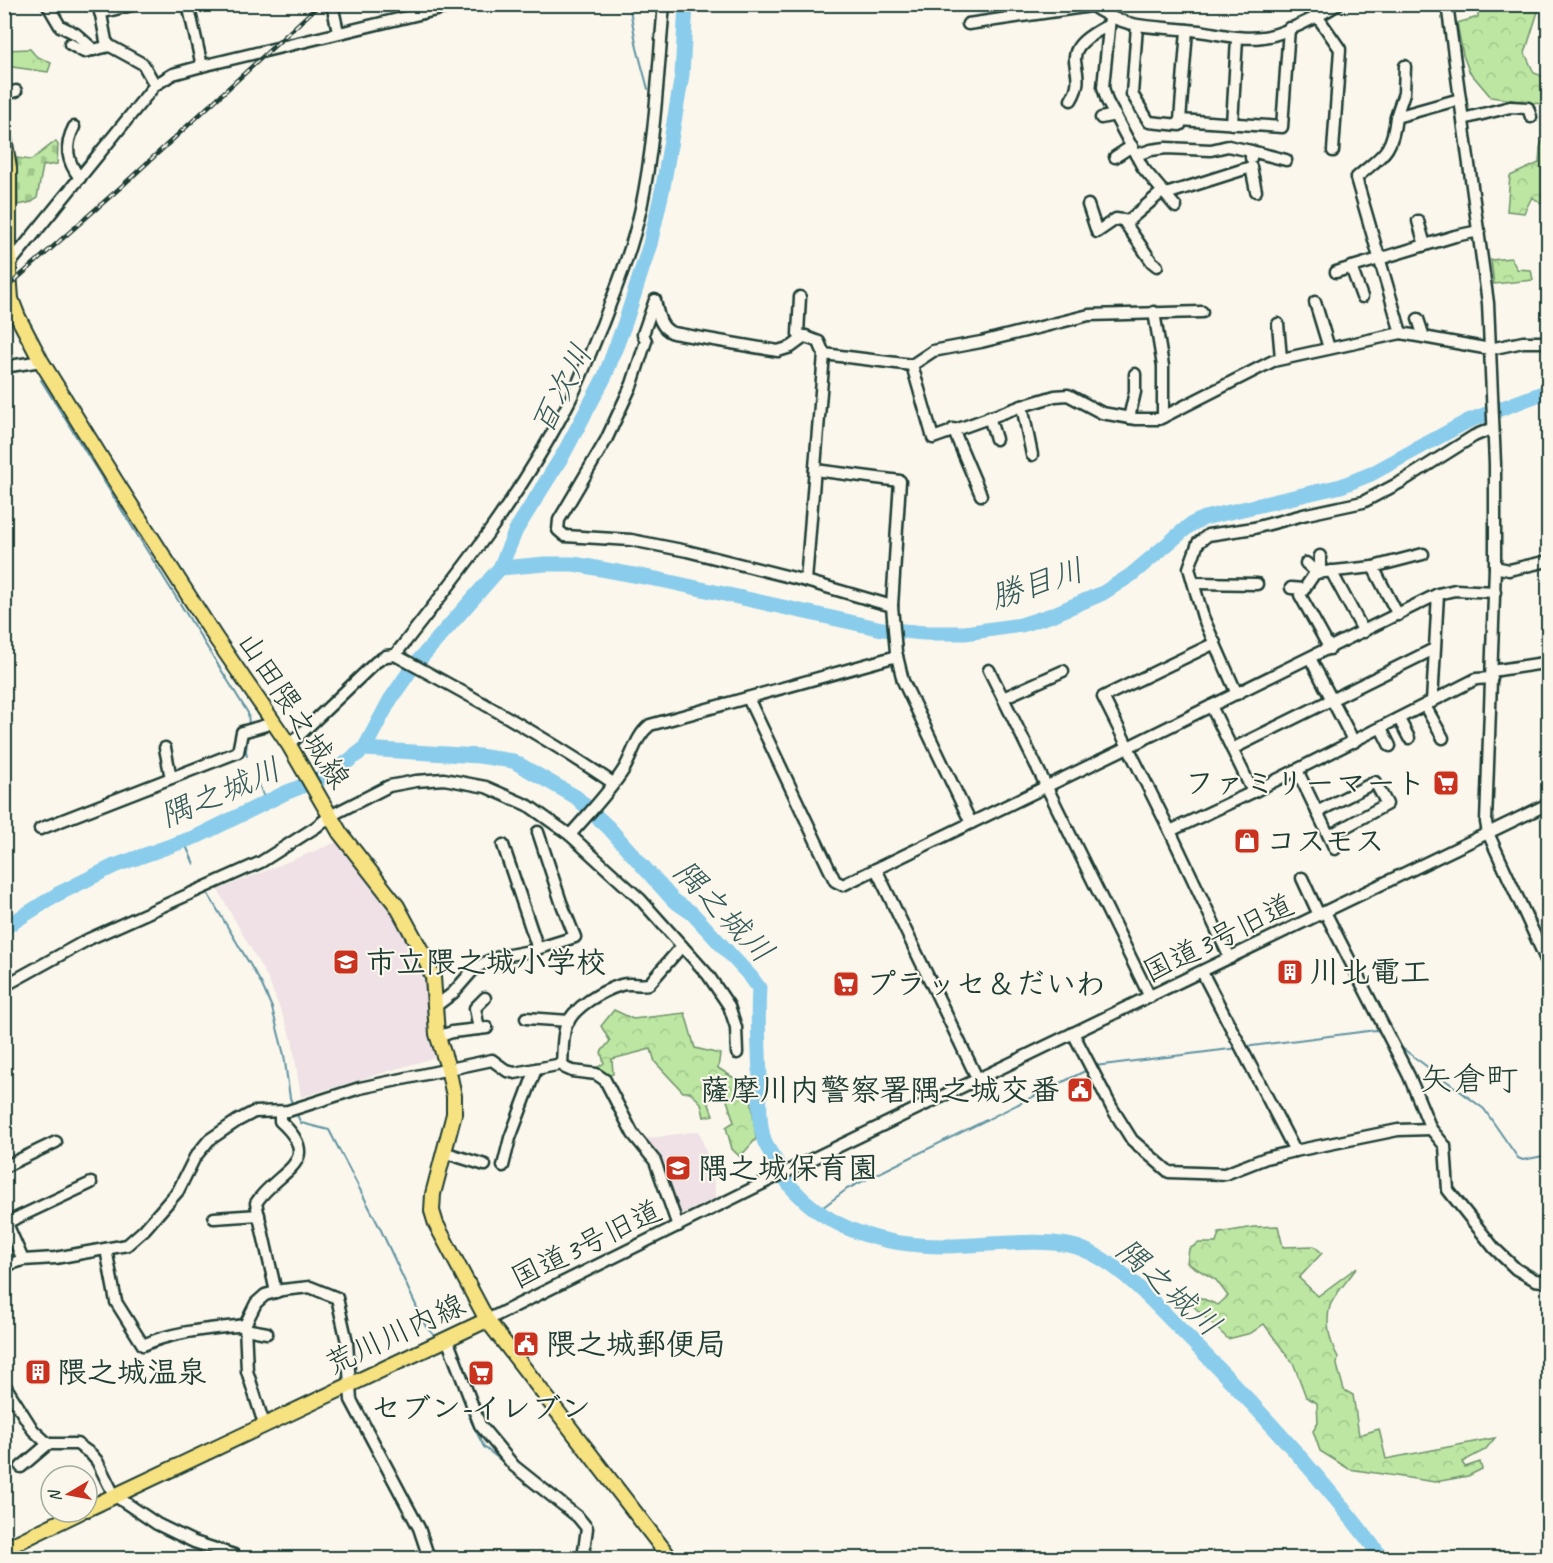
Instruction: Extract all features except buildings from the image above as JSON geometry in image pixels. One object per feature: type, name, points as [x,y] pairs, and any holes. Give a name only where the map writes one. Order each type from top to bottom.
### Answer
[{"type":"main road","name":"山田隈之城線","points":[[4,137],[7,267],[11,299],[41,361],[215,637],[291,750],[328,814],[351,849],[398,906],[433,977],[438,1037],[454,1096],[454,1114],[433,1194],[432,1211],[446,1244],[487,1320]]},
{"type":"main road","name":"荒川川内線","points":[[99,1503],[487,1320],[670,1558]]},
{"type":"main road","points":[[4,1549],[55,1524]]},
{"type":"street","points":[[47,4],[60,26],[76,34],[94,50]]},
{"type":"street","points":[[136,4],[100,9],[106,40],[110,46],[143,64],[155,85]]},
{"type":"street","points":[[188,4],[201,63]]},
{"type":"street","points":[[332,4],[337,30]]},
{"type":"street","points":[[7,267],[77,174],[155,85],[173,74],[201,63],[337,30],[461,4]]},
{"type":"street","points":[[397,656],[467,565],[489,532],[551,434],[587,362],[622,276],[641,208],[654,120],[664,4]]},
{"type":"street","points":[[1312,4],[1317,16],[1340,49],[1333,151]]},
{"type":"street","points":[[968,24],[1090,5],[1110,21],[1137,26],[1187,30],[1238,39],[1265,37],[1317,16],[1338,4]]},
{"type":"street","points":[[1447,4],[1488,303],[1493,425],[1495,592],[1486,822],[1488,833],[1545,946],[1548,964]]},
{"type":"street","points":[[1071,100],[1077,91],[1074,62],[1076,47],[1110,21]]},
{"type":"street","points":[[1110,21],[1103,87],[1143,168],[1176,207]]},
{"type":"street","points":[[1137,26],[1132,94],[1149,122],[1180,125],[1187,30]]},
{"type":"street","points":[[1180,120],[1282,128],[1289,28]]},
{"type":"street","points":[[1232,124],[1238,39]]},
{"type":"street","points":[[70,44],[84,52],[110,46]]},
{"type":"street","points":[[1401,333],[1356,178],[1389,149],[1404,93],[1405,66]]},
{"type":"street","points":[[4,95],[16,90]]},
{"type":"street","points":[[1396,117],[1460,99]]},
{"type":"street","points":[[1463,118],[1501,113],[1510,107],[1528,108],[1531,117]]},
{"type":"street","points":[[1101,118],[1115,115]]},
{"type":"street","points":[[74,127],[67,146],[71,167],[77,174]]},
{"type":"street","points":[[1115,157],[1134,151],[1166,148],[1211,150],[1228,146],[1286,160]]},
{"type":"street","points":[[1251,151],[1251,167],[1256,191]]},
{"type":"street","points":[[1088,205],[1096,232],[1116,219],[1128,221],[1164,193],[1251,167]]},
{"type":"street","points":[[1123,220],[1130,239],[1157,266]]},
{"type":"street","points":[[1418,221],[1425,245]]},
{"type":"street","points":[[1336,272],[1479,231]]},
{"type":"street","points":[[1351,267],[1362,297]]},
{"type":"street","points":[[800,297],[798,334],[819,342],[824,354],[806,581]]},
{"type":"street","points":[[806,336],[791,347],[778,351],[673,333],[666,331],[662,325],[655,300],[643,334],[646,341],[632,384],[606,440],[559,520],[558,530],[565,536],[631,540],[687,551],[806,581],[892,608]]},
{"type":"street","points":[[1315,302],[1329,348]]},
{"type":"street","points":[[1154,312],[1163,366],[1163,417]]},
{"type":"street","points":[[824,354],[912,365],[933,351],[981,342],[1089,315],[1202,312]]},
{"type":"street","points":[[1418,319],[1424,337]]},
{"type":"street","points":[[1278,324],[1281,358]]},
{"type":"street","points":[[912,365],[933,438],[953,429],[1055,396],[1068,395],[1102,413],[1130,418],[1159,419],[1281,358],[1401,333],[1490,349],[1523,342],[1548,342]]},
{"type":"street","points":[[4,367],[41,361]]},
{"type":"street","points":[[1130,418],[1135,392],[1135,374]]},
{"type":"street","points":[[1022,406],[1032,455]]},
{"type":"street","points":[[988,417],[996,439]]},
{"type":"street","points":[[1237,694],[1203,617],[1189,568],[1198,543],[1208,535],[1254,528],[1363,501],[1401,482],[1493,425]]},
{"type":"street","points":[[953,429],[981,495]]},
{"type":"street","points":[[815,470],[900,481],[892,608],[897,654],[903,681],[971,823]]},
{"type":"street","points":[[1306,563],[1323,572],[1373,567],[1423,554]]},
{"type":"street","points":[[1320,556],[1323,572],[1364,632]]},
{"type":"street","points":[[1495,567],[1509,570],[1548,561]]},
{"type":"street","points":[[1373,567],[1398,615]]},
{"type":"street","points":[[1323,572],[1300,595],[1330,648]]},
{"type":"street","points":[[1194,583],[1257,584]]},
{"type":"street","points":[[1291,588],[1304,589]]},
{"type":"street","points":[[748,698],[835,881],[843,885],[1438,594],[1455,590],[1495,592]]},
{"type":"street","points":[[1438,594],[1429,704],[1443,738]]},
{"type":"street","points":[[1215,643],[1103,697],[1230,958]]},
{"type":"street","points":[[1232,749],[1434,649]]},
{"type":"street","points":[[571,834],[624,769],[642,731],[650,725],[897,654]]},
{"type":"street","points":[[291,750],[376,662],[386,656],[397,656],[581,761],[613,783]]},
{"type":"street","points":[[1310,658],[1354,742]]},
{"type":"street","points":[[1170,831],[1354,742],[1476,679],[1544,663]]},
{"type":"street","points":[[989,670],[1150,997]]},
{"type":"street","points":[[1003,698],[1063,671]]},
{"type":"street","points":[[1211,706],[1253,792]]},
{"type":"street","points":[[1399,719],[1409,738]]},
{"type":"street","points":[[40,829],[238,752],[242,732],[273,723]]},
{"type":"street","points":[[1381,728],[1390,746]]},
{"type":"street","points":[[165,748],[171,778]]},
{"type":"street","points":[[1297,770],[1335,849]]},
{"type":"street","points":[[4,986],[89,939],[261,862],[316,827],[328,814],[389,786],[444,779],[486,787],[513,798],[571,834],[641,900],[708,975],[729,1006],[736,1027],[737,1053]]},
{"type":"street","points":[[1317,812],[1375,782],[1387,804],[1329,836]]},
{"type":"street","name":"国道3号旧道","points":[[487,1320],[804,1163],[1548,804]]},
{"type":"street","points":[[436,1006],[453,993],[474,969],[486,962],[575,937],[538,832]]},
{"type":"street","points":[[503,845],[538,949]]},
{"type":"street","points":[[876,869],[978,1080]]},
{"type":"street","points":[[1302,878],[1409,1076],[1431,1129],[1445,1146],[1448,1190],[1452,1197],[1494,1248],[1516,1269],[1535,1280],[1548,1282]]},
{"type":"street","points":[[678,1226],[655,1161],[633,1134],[605,1080],[596,1074],[572,1071],[562,1064],[565,1027],[574,1012],[623,984],[641,986],[649,984],[682,946]]},
{"type":"street","points":[[1202,972],[1295,1151]]},
{"type":"street","points":[[438,1037],[452,1032],[483,1028],[475,1008],[485,998]]},
{"type":"street","points":[[526,1018],[539,1014],[569,1021]]},
{"type":"street","points":[[1073,1033],[1132,1140],[1169,1172],[1226,1174],[1266,1158],[1295,1151],[1398,1130],[1431,1129]]},
{"type":"street","points":[[4,1266],[23,1260],[55,1258],[127,1245],[144,1230],[178,1191],[195,1157],[209,1140],[237,1120],[254,1112],[289,1110],[360,1088],[492,1060],[507,1071],[515,1072],[562,1064]]},
{"type":"street","points":[[503,1166],[510,1138],[536,1069]]},
{"type":"street","points":[[276,1292],[256,1203],[263,1193],[299,1158],[299,1143],[292,1132],[280,1121],[289,1110]]},
{"type":"street","points":[[4,1167],[56,1142]]},
{"type":"street","points":[[443,1152],[485,1165]]},
{"type":"street","points":[[23,1260],[5,1220],[92,1183]]},
{"type":"street","points":[[213,1218],[259,1215]]},
{"type":"street","points":[[106,1249],[116,1302],[143,1345],[159,1338],[199,1330],[245,1327],[267,1334]]},
{"type":"street","points":[[264,1424],[247,1371],[245,1327],[256,1303],[266,1295],[276,1292],[310,1287],[337,1298],[347,1342],[351,1400],[419,1528],[429,1558]]},
{"type":"street","points":[[442,1341],[480,1425],[514,1466],[578,1516],[587,1528],[583,1558]]},
{"type":"street","points":[[4,1384],[33,1430],[48,1444]]},
{"type":"street","points":[[21,1467],[48,1444],[77,1444],[97,1461],[114,1495],[157,1524],[194,1542],[234,1555],[236,1558]]},
{"type":"shaded area","points":[[337,842],[373,880],[407,934],[425,974],[434,1037],[440,1056],[301,1097],[292,1039],[268,979],[218,890]]},
{"type":"shaded area","points":[[699,1131],[712,1170],[716,1198],[678,1216],[643,1139]]},
{"type":"green space","points":[[1478,5],[1540,5],[1525,53],[1534,73],[1548,78],[1548,105],[1491,97],[1469,71],[1463,55],[1457,23],[1478,17]]},
{"type":"green space","points":[[30,49],[36,56],[51,63],[48,72],[5,66],[5,50]]},
{"type":"green space","points":[[1546,131],[1548,131],[1548,208],[1532,197],[1524,213],[1507,211],[1510,176],[1539,163],[1540,148]]},
{"type":"green space","points":[[56,141],[58,145],[57,164],[43,166],[37,198],[32,202],[18,205],[17,158],[31,160]]},
{"type":"green space","points":[[1511,258],[1517,269],[1531,270],[1533,280],[1494,284],[1491,260]]},
{"type":"green space","points":[[614,1010],[633,1019],[685,1013],[695,1048],[720,1054],[718,1068],[750,1088],[756,1139],[740,1157],[732,1149],[726,1127],[734,1122],[724,1091],[706,1096],[713,1115],[704,1117],[701,1103],[690,1092],[683,1092],[655,1062],[651,1049],[612,1059],[613,1074],[606,1076],[594,1070],[604,1063],[601,1052],[610,1041],[601,1026]]},
{"type":"green space","points":[[1278,1226],[1283,1247],[1314,1246],[1322,1253],[1299,1278],[1318,1296],[1357,1267],[1332,1302],[1328,1319],[1329,1333],[1338,1357],[1337,1365],[1344,1390],[1353,1395],[1359,1435],[1379,1429],[1386,1459],[1495,1438],[1485,1450],[1462,1462],[1465,1467],[1480,1462],[1482,1469],[1468,1476],[1435,1482],[1349,1469],[1320,1451],[1313,1431],[1318,1423],[1317,1403],[1306,1397],[1294,1365],[1264,1324],[1251,1333],[1228,1339],[1191,1304],[1196,1296],[1218,1305],[1228,1296],[1216,1280],[1187,1263],[1189,1249],[1199,1243],[1216,1243],[1219,1233],[1254,1227]]},
{"type":"waterway","points":[[629,4],[648,89]]},
{"type":"waterway","name":"百次川","points":[[364,749],[390,700],[412,668],[500,568],[516,530],[564,453],[605,376],[626,320],[650,244],[663,187],[682,75],[686,4]]},
{"type":"waterway","points":[[340,28],[352,25]]},
{"type":"waterway","points":[[206,60],[334,29]]},
{"type":"waterway","points":[[158,76],[169,71]]},
{"type":"waterway","points":[[78,168],[106,137]]},
{"type":"waterway","points":[[61,193],[73,175]]},
{"type":"waterway","points":[[41,380],[248,713],[249,725]]},
{"type":"waterway","name":"勝目川","points":[[500,568],[574,564],[661,580],[882,629],[924,633],[965,633],[1021,625],[1052,615],[1103,593],[1131,575],[1190,525],[1204,518],[1341,486],[1371,474],[1468,421],[1548,391]]},
{"type":"waterway","points":[[247,756],[248,734]]},
{"type":"waterway","name":"隅之城川","points":[[4,928],[58,894],[114,866],[198,836],[285,793],[330,775],[364,749],[479,756],[513,761],[576,797],[609,828],[673,900],[692,913],[759,988],[762,1132],[767,1147],[789,1184],[808,1204],[825,1216],[862,1234],[902,1243],[944,1246],[1052,1243],[1082,1249],[1109,1263],[1145,1293],[1258,1410],[1310,1468],[1382,1558]]},
{"type":"waterway","points":[[257,779],[266,803]]},
{"type":"waterway","points":[[184,841],[194,864]]},
{"type":"waterway","points":[[208,894],[261,983],[272,1008],[293,1105]]},
{"type":"waterway","points":[[1244,1047],[1376,1030],[1381,1032]]},
{"type":"waterway","points":[[1393,1034],[1402,1048],[1484,1109],[1518,1158],[1523,1160],[1548,1155]]},
{"type":"waterway","points":[[1095,1066],[1238,1048]]},
{"type":"waterway","points":[[818,1211],[847,1189],[1087,1070]]},
{"type":"waterway","points":[[296,1113],[301,1123],[329,1130],[380,1228],[426,1327],[436,1337]]},
{"type":"waterway","points":[[465,1399],[469,1417],[484,1447],[507,1465]]},
{"type":"waterway","points":[[539,1492],[576,1523]]},
{"type":"railway","points":[[4,290],[122,186],[320,4]]},
{"type":"place","name":"ファミリーマート","points":[[1446,783]]},
{"type":"place","name":"コスモス","points":[[1247,841]]},
{"type":"place","name":"市立隈之城小学校","points":[[346,962]]},
{"type":"place","name":"川北電工","points":[[1290,972]]},
{"type":"place","name":"プラッセ＆だいわ","points":[[846,984]]},
{"type":"place","name":"薩摩川内警察署隅之城交番","points":[[1080,1090]]},
{"type":"place","name":"隅之城保育園","points":[[678,1168]]},
{"type":"place","name":"隈之城郵便局","points":[[526,1344]]},
{"type":"place","name":"隈之城温泉","points":[[38,1372]]},
{"type":"place","name":"セブン-イレブン","points":[[481,1373]]},
{"type":"district","name":"矢倉町","points":[[1469,1078]]}]
